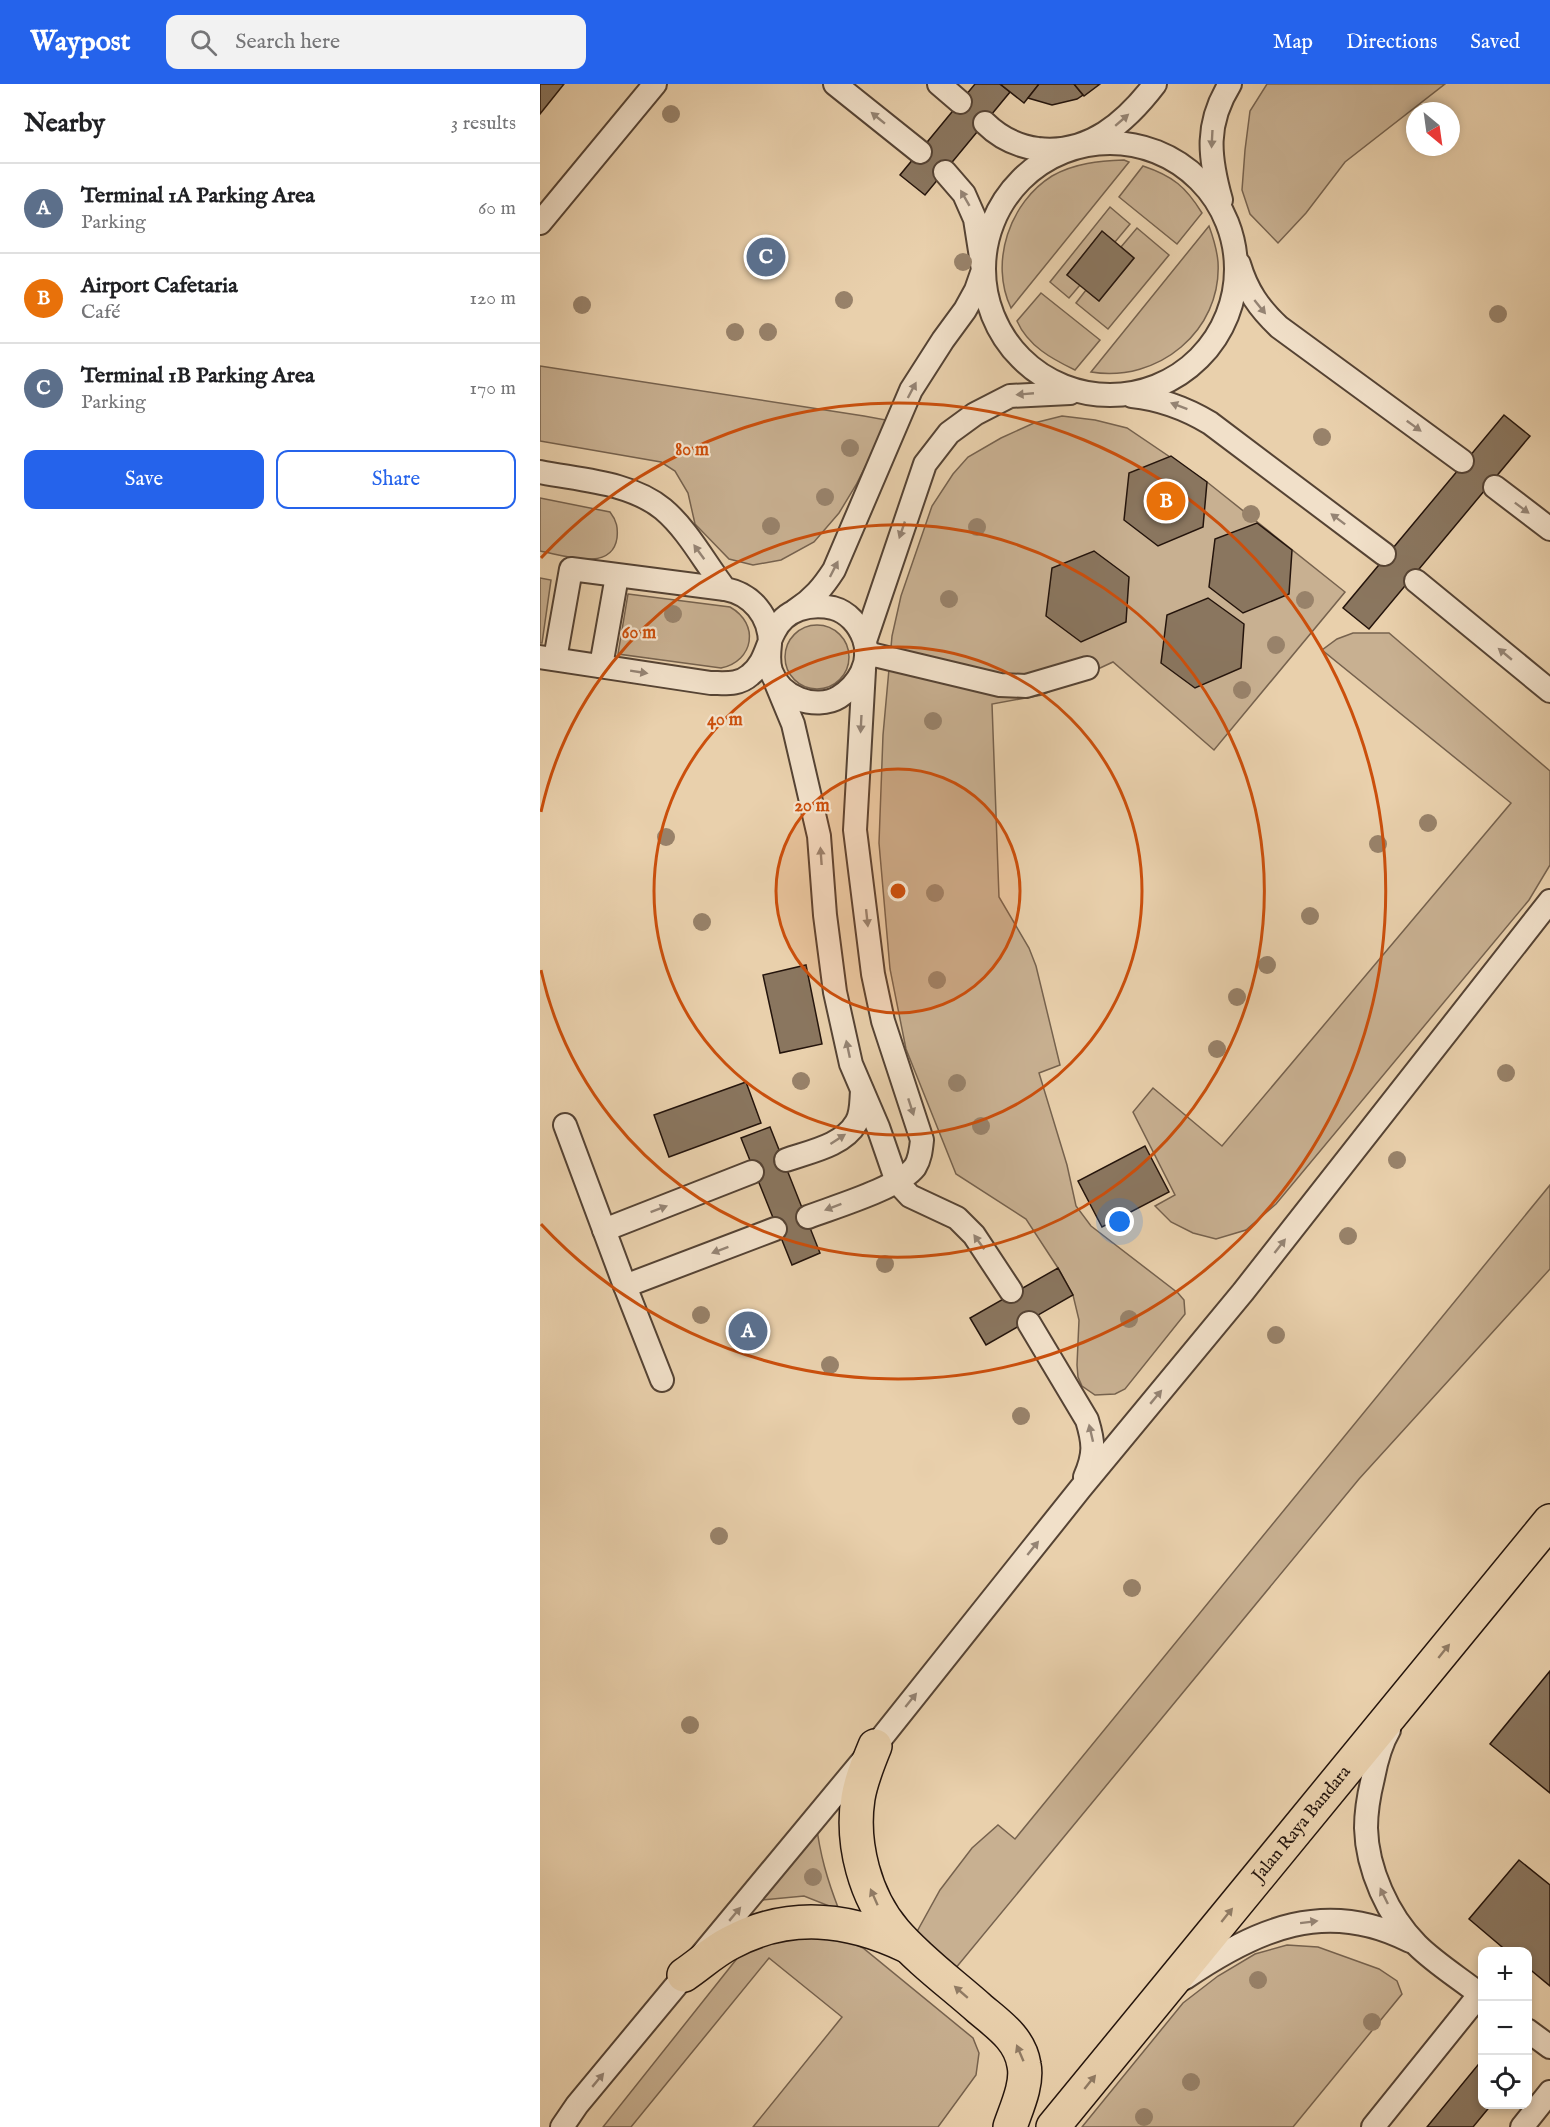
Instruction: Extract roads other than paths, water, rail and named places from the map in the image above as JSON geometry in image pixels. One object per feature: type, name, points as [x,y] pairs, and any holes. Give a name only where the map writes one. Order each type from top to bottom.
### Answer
[{"type":"main road","name":"Jalan Raya Bandara","points":[[1053,2127],[1550,1521]]},
{"type":"main road","points":[[875,1746],[864,1774],[858,1800],[857,1834],[860,1858],[868,1884],[880,1911],[895,1932],[1011,2036],[1022,2053],[1025,2067],[1023,2083],[1010,2127]]},
{"type":"main road","points":[[684,1976],[728,1943],[761,1929],[791,1922],[819,1921],[846,1924],[884,1935],[917,1954]]},
{"type":"lane","points":[[540,223],[655,84]]},
{"type":"lane","points":[[836,84],[920,152]]},
{"type":"lane","points":[[939,84],[960,102]]},
{"type":"lane","points":[[1011,1292],[974,1235],[957,1218],[910,1196],[897,1182],[878,1127],[851,1064],[835,992],[825,915],[819,836],[793,724],[771,671],[770,642],[768,630],[756,606],[748,597],[725,589],[571,569],[547,658],[711,683],[735,683],[748,677],[764,658],[770,642],[775,630],[783,620],[812,599],[834,570],[911,390],[976,290],[983,270],[990,228],[1010,191],[1042,162],[1100,137],[1135,108],[1155,84]]},
{"type":"lane","points":[[1230,84],[1223,96],[1211,132],[1211,155],[1225,216],[1251,295],[1261,310],[1279,327],[1462,461]]},
{"type":"lane","points":[[985,123],[996,134],[1022,147],[1051,150],[1124,143],[1145,147],[1166,155],[1201,180],[1225,216]]},
{"type":"lane","points":[[945,172],[964,194],[975,219],[990,312],[1011,349],[1043,377],[1058,385],[1083,392]]},
{"type":"lane","points":[[1123,394],[1143,391],[1161,384],[1194,362],[1209,346],[1220,331],[1234,294],[1236,254]]},
{"type":"lane","points":[[771,671],[778,685],[790,695],[804,701],[819,703],[835,700],[848,692],[859,680],[865,653],[925,464],[949,433],[975,414],[1010,396],[1083,392],[1123,394],[1170,403],[1189,410],[1210,423],[1384,554]]},
{"type":"lane","points":[[540,472],[622,488],[645,497],[663,509],[682,530],[725,589]]},
{"type":"lane","points":[[1495,487],[1550,529]]},
{"type":"lane","points":[[601,666],[617,576]]},
{"type":"lane","points":[[1416,581],[1550,692]]},
{"type":"lane","points":[[795,611],[808,606],[823,606],[849,617],[859,628],[865,653],[855,830],[873,974],[883,1021],[922,1140],[921,1154],[915,1166],[897,1182],[808,1217]]},
{"type":"lane","points":[[865,653],[1000,685],[1026,686],[1087,668]]},
{"type":"lane","points":[[562,2127],[577,2105],[875,1746],[1080,1489],[1243,1292],[1550,901]]},
{"type":"lane","points":[[786,1160],[832,1143],[846,1134],[855,1124],[861,1112],[862,1091]]},
{"type":"lane","points":[[566,1125],[662,1380]]},
{"type":"lane","points":[[604,1230],[752,1172]]},
{"type":"lane","points":[[625,1286],[775,1229]]},
{"type":"lane","points":[[1029,1323],[1087,1420],[1092,1436],[1094,1450],[1080,1489]]},
{"type":"lane","points":[[1412,1690],[1381,1747],[1369,1797],[1366,1829],[1370,1858],[1381,1890],[1396,1918],[1416,1944]]},
{"type":"lane","points":[[1163,1992],[1239,1944],[1280,1927],[1312,1920],[1340,1921],[1387,1929],[1416,1944],[1478,1993]]},
{"type":"lane","points":[[1374,2127],[1478,1999]]},
{"type":"lane","points":[[1532,2034],[1550,2047]]},
{"type":"lane","points":[[1522,2127],[1550,2092]]},
{"type":"place","name":"Terminal 1B Parking Area","points":[[766,257]]},
{"type":"place","name":"Airport Cafetaria","points":[[1166,501]]},
{"type":"place","name":"Terminal 1A Parking Area","points":[[748,1331]]}]
